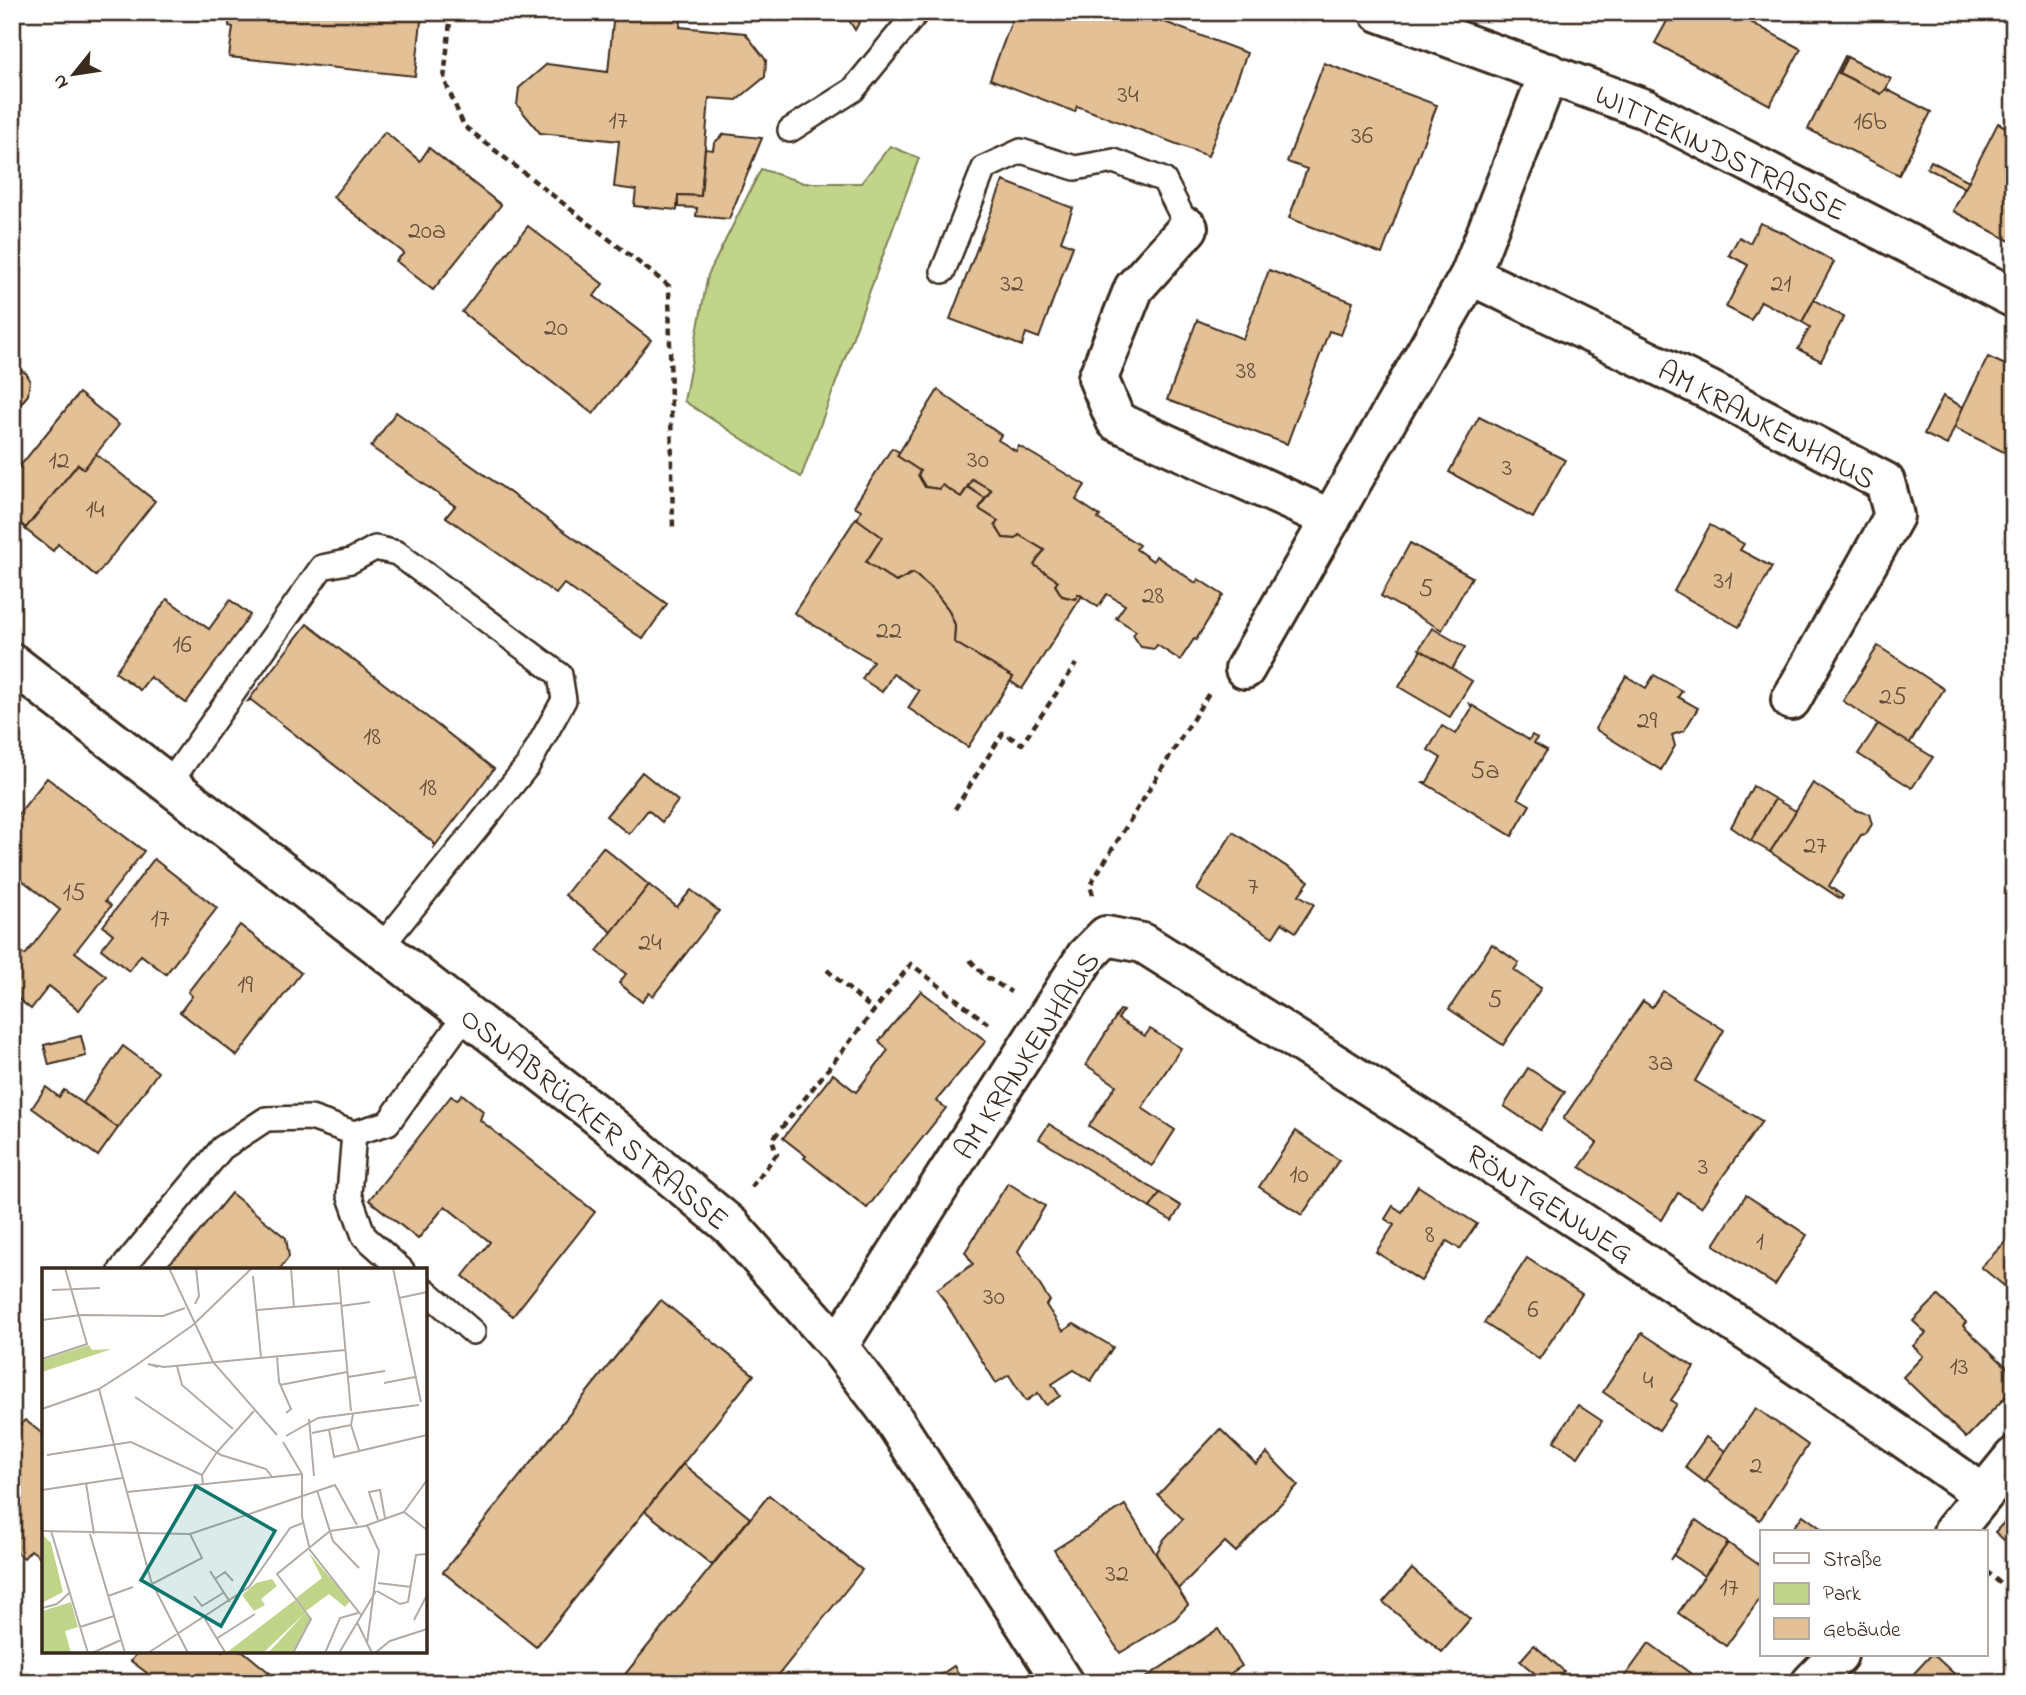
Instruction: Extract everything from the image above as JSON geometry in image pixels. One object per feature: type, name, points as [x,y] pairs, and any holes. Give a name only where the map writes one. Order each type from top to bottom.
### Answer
[{"type":"street","name":"WITTEKINDSTRASSE","points":[[1379,12],[1645,109],[2014,298]]},
{"type":"street","points":[[1245,669],[1470,275],[1549,73]]},
{"type":"street","points":[[1188,228],[1135,288],[1098,378],[1116,421],[1331,519]]},
{"type":"street","name":"AM KRANKENHAUS","points":[[1470,275],[1707,389],[1885,482],[1894,516],[1791,699]]},
{"type":"street","name":"OSNABRÜCKER STRASSE","points":[[12,663],[467,1013],[597,1115],[722,1219],[838,1346],[890,1414],[1063,1683]]},
{"type":"street","name":"AM KRANKENHAUS","points":[[838,1346],[1086,956],[1106,936]]},
{"type":"street","name":"RÖNTGENWEG","points":[[1106,936],[1143,943],[1409,1110],[1868,1413],[1983,1494]]},
{"type":"street","points":[[1955,1530],[2014,1457]]},
{"type":"street","points":[[1811,1683],[1837,1656]]},
{"type":"lane","points":[[790,130],[853,90],[917,12]]},
{"type":"lane","points":[[943,271],[984,167],[1021,151],[1075,168],[1114,161],[1164,180],[1188,228]]},
{"type":"lane","points":[[169,784],[321,567],[351,561],[375,548],[397,553],[560,675],[564,700],[528,765],[381,947]]},
{"type":"lane","points":[[123,1268],[222,1148],[266,1119],[311,1118],[354,1133],[388,1123],[467,1013]]},
{"type":"lane","points":[[354,1133],[349,1194],[352,1204],[364,1236],[400,1268]]},
{"type":"lane","points":[[427,1292],[473,1332]]},
{"type":"path","points":[[451,12],[444,79],[464,126],[668,286],[673,528]]},
{"type":"path","points":[[955,808],[1003,733],[1021,744],[1076,664]]},
{"type":"path","name":"AM KRANKENHAUS","points":[[1106,936],[1090,885],[1217,681],[1245,669]]},
{"type":"path","points":[[970,960],[986,977],[1011,993],[1004,1004]]},
{"type":"path","points":[[722,1219],[758,1179],[776,1154],[772,1140],[911,964],[991,1027],[998,1015]]},
{"type":"path","points":[[827,970],[874,1011]]},
{"type":"path","points":[[1988,1573],[2014,1595]]},
{"type":"green space","points":[[890,146],[919,158],[801,477],[684,401],[708,275],[761,169],[804,183],[861,183]]},
{"type":"building","points":[[230,12],[422,12],[415,76],[229,57],[233,27],[229,26]]},
{"type":"building","points":[[614,12],[682,12],[680,27],[745,33],[766,60],[765,77],[737,100],[709,98],[701,196],[678,195],[677,210],[634,206],[636,190],[614,187],[619,141],[540,133],[517,105],[519,88],[547,64],[608,72]]},
{"type":"building","points":[[844,12],[865,12],[855,30]]},
{"type":"building","points":[[1015,12],[1138,12],[1247,53],[1208,156],[1077,106],[1075,112],[990,79]]},
{"type":"building","points":[[1672,12],[1732,12],[1801,49],[1770,105],[1655,43]]},
{"type":"building","points":[[1845,56],[1847,57],[1839,73],[1881,94],[1884,88],[1931,112],[1899,175],[1808,129]]},
{"type":"building","points":[[1847,57],[1891,79],[1886,89],[1881,94],[1839,73]]},
{"type":"building","points":[[1324,63],[1437,105],[1382,254],[1289,218],[1307,169],[1287,162]]},
{"type":"building","points":[[1998,123],[2014,131],[2014,243],[1953,211]]},
{"type":"building","points":[[385,132],[420,161],[429,148],[501,205],[433,290],[396,261],[404,253],[333,197]]},
{"type":"building","points":[[724,134],[762,138],[729,219],[696,216],[697,208],[678,207],[678,195],[701,196],[705,149],[713,150],[714,143]]},
{"type":"building","points":[[1931,161],[1969,181],[1965,188],[1927,168]]},
{"type":"building","points":[[1003,181],[1073,208],[1061,241],[1073,246],[1039,338],[1026,333],[1022,346],[950,319]]},
{"type":"building","points":[[1760,223],[1784,233],[1834,262],[1802,322],[1761,301],[1751,320],[1726,307],[1748,265],[1729,255],[1739,237],[1750,243]]},
{"type":"building","points":[[528,226],[603,284],[594,296],[651,340],[593,414],[462,312]]},
{"type":"building","points":[[1269,270],[1353,302],[1341,335],[1329,331],[1287,444],[1167,400],[1197,320],[1243,339]]},
{"type":"building","points":[[1814,300],[1844,317],[1821,361],[1798,349],[1810,327],[1802,322]]},
{"type":"building","points":[[1988,357],[2014,369],[2014,457],[1953,427]]},
{"type":"building","points":[[12,366],[26,373],[30,380],[28,395],[12,414]]},
{"type":"building","points":[[938,390],[1001,435],[998,440],[1016,451],[1019,446],[1085,485],[1076,500],[1100,516],[1098,519],[1139,545],[1136,549],[1153,561],[1156,556],[1196,583],[1198,579],[1223,595],[1196,640],[1194,639],[1180,660],[1157,645],[1154,649],[1141,647],[1133,635],[1136,631],[1116,618],[1125,605],[1107,594],[1098,607],[1078,594],[1075,599],[1062,596],[1055,585],[1058,581],[1034,565],[1044,550],[1019,535],[1016,539],[1003,538],[995,525],[998,521],[979,509],[991,490],[972,479],[961,497],[942,485],[939,489],[925,487],[918,475],[920,471],[897,456]]},
{"type":"building","points":[[79,393],[119,425],[84,469],[78,464],[26,528],[12,517],[12,476]]},
{"type":"building","points":[[1943,396],[1963,407],[1947,445],[1924,434]]},
{"type":"building","points":[[396,412],[667,604],[643,639],[564,584],[556,594],[446,517],[455,506],[371,447]]},
{"type":"building","points":[[1479,417],[1565,460],[1533,518],[1449,472]]},
{"type":"building","points":[[892,448],[899,452],[897,456],[920,471],[918,475],[925,487],[939,489],[942,485],[961,497],[968,487],[985,498],[979,509],[998,521],[995,525],[1003,538],[1016,539],[1019,535],[1044,550],[1034,565],[1058,581],[1055,585],[1062,596],[1075,599],[1078,594],[1082,596],[1022,689],[1010,681],[1013,677],[954,642],[955,625],[948,609],[933,590],[913,573],[896,582],[866,562],[882,537],[857,520],[861,510],[854,506]]},
{"type":"building","points":[[96,454],[155,501],[96,576],[58,544],[53,551],[25,529],[78,464],[84,469]]},
{"type":"building","points":[[972,479],[991,490],[985,498],[968,487]]},
{"type":"building","points":[[856,518],[882,537],[866,562],[896,582],[913,573],[933,590],[948,609],[955,625],[954,642],[1013,677],[968,747],[908,708],[919,691],[893,674],[882,692],[862,679],[873,661],[794,613]]},
{"type":"building","points":[[1710,525],[1744,544],[1740,550],[1772,567],[1739,627],[1674,591]]},
{"type":"building","points":[[1410,543],[1472,577],[1442,630],[1381,596]]},
{"type":"building","points":[[167,599],[209,629],[230,600],[250,615],[186,703],[150,677],[140,690],[115,672]]},
{"type":"building","points":[[307,624],[494,769],[434,847],[434,843],[251,700],[248,701]]},
{"type":"building","points":[[1432,628],[1465,647],[1452,669],[1419,649]]},
{"type":"building","points":[[1878,646],[1944,689],[1909,744],[1843,701]]},
{"type":"building","points":[[1421,650],[1472,681],[1450,717],[1399,687]]},
{"type":"building","points":[[1654,675],[1682,691],[1678,697],[1698,708],[1684,731],[1672,735],[1675,746],[1661,770],[1595,729],[1626,676],[1646,688]]},
{"type":"building","points":[[1470,704],[1529,740],[1532,735],[1537,738],[1534,743],[1547,750],[1518,798],[1530,805],[1512,836],[1423,782],[1427,782],[1441,758],[1428,750],[1442,726],[1456,734],[1472,708]]},
{"type":"building","points":[[1878,724],[1933,757],[1912,788],[1858,754]]},
{"type":"building","points":[[642,772],[678,801],[662,822],[648,810],[629,834],[606,816]]},
{"type":"building","points":[[47,778],[144,851],[105,901],[111,906],[75,952],[106,976],[79,1010],[49,986],[31,1009],[12,994],[12,956],[17,950],[25,955],[60,910],[17,876],[12,881],[12,814],[16,817]]},
{"type":"building","points":[[1813,783],[1855,810],[1869,814],[1872,824],[1866,834],[1861,835],[1829,886],[1843,896],[1841,899],[1770,852]]},
{"type":"building","points":[[1753,786],[1775,799],[1751,841],[1731,827]]},
{"type":"building","points":[[1775,799],[1796,811],[1770,852],[1751,841]]},
{"type":"building","points":[[1233,832],[1309,881],[1299,895],[1314,904],[1296,932],[1282,923],[1273,937],[1197,890]]},
{"type":"building","points":[[603,847],[649,885],[612,932],[565,895]]},
{"type":"building","points":[[154,859],[217,908],[166,974],[141,955],[129,971],[101,949],[113,934],[103,926]]},
{"type":"building","points":[[649,885],[677,907],[691,890],[719,911],[653,996],[649,993],[642,1002],[619,983],[626,974],[597,951]]},
{"type":"building","points":[[240,925],[301,973],[237,1056],[180,1012],[192,996],[188,992]]},
{"type":"building","points":[[1492,944],[1519,963],[1514,970],[1541,988],[1503,1045],[1449,1009]]},
{"type":"building","points":[[921,991],[986,1041],[936,1101],[946,1108],[867,1208],[783,1138],[833,1074],[856,1092],[888,1050],[879,1041]]},
{"type":"building","points":[[1663,991],[1724,1030],[1695,1081],[1762,1121],[1701,1207],[1678,1193],[1662,1220],[1580,1167],[1597,1143],[1563,1119],[1643,1001],[1652,1007]]},
{"type":"building","points":[[1120,1010],[1123,1011],[1118,1019],[1145,1036],[1150,1029],[1181,1048],[1142,1108],[1175,1130],[1152,1166],[1089,1126],[1116,1085],[1086,1065]]},
{"type":"building","points":[[81,1036],[86,1056],[49,1065],[44,1045]]},
{"type":"building","points":[[123,1046],[158,1072],[118,1128],[83,1103]]},
{"type":"building","points":[[1528,1068],[1565,1092],[1540,1130],[1504,1106]]},
{"type":"building","points":[[46,1087],[59,1097],[64,1090],[118,1128],[98,1156],[32,1108]]},
{"type":"building","points":[[462,1094],[483,1111],[480,1120],[595,1212],[513,1316],[463,1276],[490,1242],[445,1206],[418,1239],[369,1200],[451,1096],[457,1100]]},
{"type":"building","points":[[1049,1124],[1160,1193],[1150,1208],[1039,1139]]},
{"type":"building","points":[[1296,1131],[1339,1160],[1302,1215],[1259,1187]]},
{"type":"building","points":[[1008,1183],[1045,1206],[1018,1251],[1050,1301],[1046,1305],[1063,1331],[1074,1324],[1113,1347],[1091,1381],[1074,1370],[1052,1384],[1060,1396],[1046,1405],[1038,1393],[1026,1401],[1009,1375],[996,1383],[937,1289],[973,1264],[965,1252]]},
{"type":"building","points":[[1418,1186],[1477,1224],[1460,1249],[1447,1241],[1421,1281],[1376,1252],[1394,1225],[1385,1219],[1393,1206],[1402,1212]]},
{"type":"building","points":[[231,1193],[286,1238],[289,1257],[281,1268],[164,1268],[188,1246]]},
{"type":"building","points":[[1160,1193],[1181,1206],[1172,1221],[1150,1208]]},
{"type":"building","points":[[1746,1195],[1807,1235],[1775,1285],[1714,1245]]},
{"type":"building","points":[[2014,1233],[2014,1294],[1981,1267]]},
{"type":"building","points":[[1527,1258],[1582,1294],[1539,1359],[1484,1323]]},
{"type":"building","points":[[1938,1296],[1966,1322],[1963,1326],[2014,1374],[2014,1388],[1966,1438],[1903,1377],[1923,1356],[1913,1346],[1926,1333],[1913,1321]]},
{"type":"building","points":[[661,1300],[754,1375],[536,1647],[443,1572]]},
{"type":"building","points":[[1642,1333],[1694,1367],[1671,1400],[1677,1404],[1659,1430],[1603,1392]]},
{"type":"building","points":[[1578,1405],[1602,1421],[1578,1457],[1554,1441]]},
{"type":"building","points":[[1756,1408],[1808,1445],[1760,1520],[1705,1480]]},
{"type":"building","points":[[25,1420],[42,1433],[42,1558],[31,1550],[24,1558],[12,1549],[12,1433]]},
{"type":"building","points":[[1220,1429],[1256,1464],[1267,1453],[1298,1485],[1236,1552],[1225,1542],[1178,1589],[1156,1554],[1164,1539],[1183,1519],[1158,1495]]},
{"type":"building","points":[[1706,1437],[1725,1451],[1705,1482],[1685,1467]]},
{"type":"building","points":[[683,1464],[750,1518],[712,1565],[645,1511]]},
{"type":"building","points":[[769,1495],[862,1570],[772,1683],[618,1683]]},
{"type":"building","points":[[1125,1505],[1188,1605],[1175,1619],[1120,1653],[1054,1550]]},
{"type":"building","points":[[2014,1512],[2014,1549],[1995,1532]]},
{"type":"building","points":[[1803,1515],[1823,1530],[1792,1530]]},
{"type":"building","points":[[1696,1520],[1728,1543],[1704,1576],[1673,1555]]},
{"type":"building","points":[[1728,1543],[1760,1566],[1760,1599],[1726,1646],[1678,1613]]},
{"type":"building","points":[[1412,1569],[1470,1619],[1442,1652],[1383,1602]]},
{"type":"building","points":[[1218,1629],[1242,1666],[1223,1678],[1226,1683],[1138,1683]]},
{"type":"building","points":[[1649,1643],[1701,1681],[1700,1683],[1620,1683]]},
{"type":"building","points":[[1534,1645],[1564,1671],[1553,1683],[1546,1683],[1520,1661]]},
{"type":"building","points":[[137,1653],[245,1653],[282,1683],[140,1683],[147,1673],[131,1661]]},
{"type":"building","points":[[1930,1656],[1935,1656],[1964,1683],[1905,1683]]},
{"type":"building","points":[[954,1666],[964,1683],[928,1683]]}]
